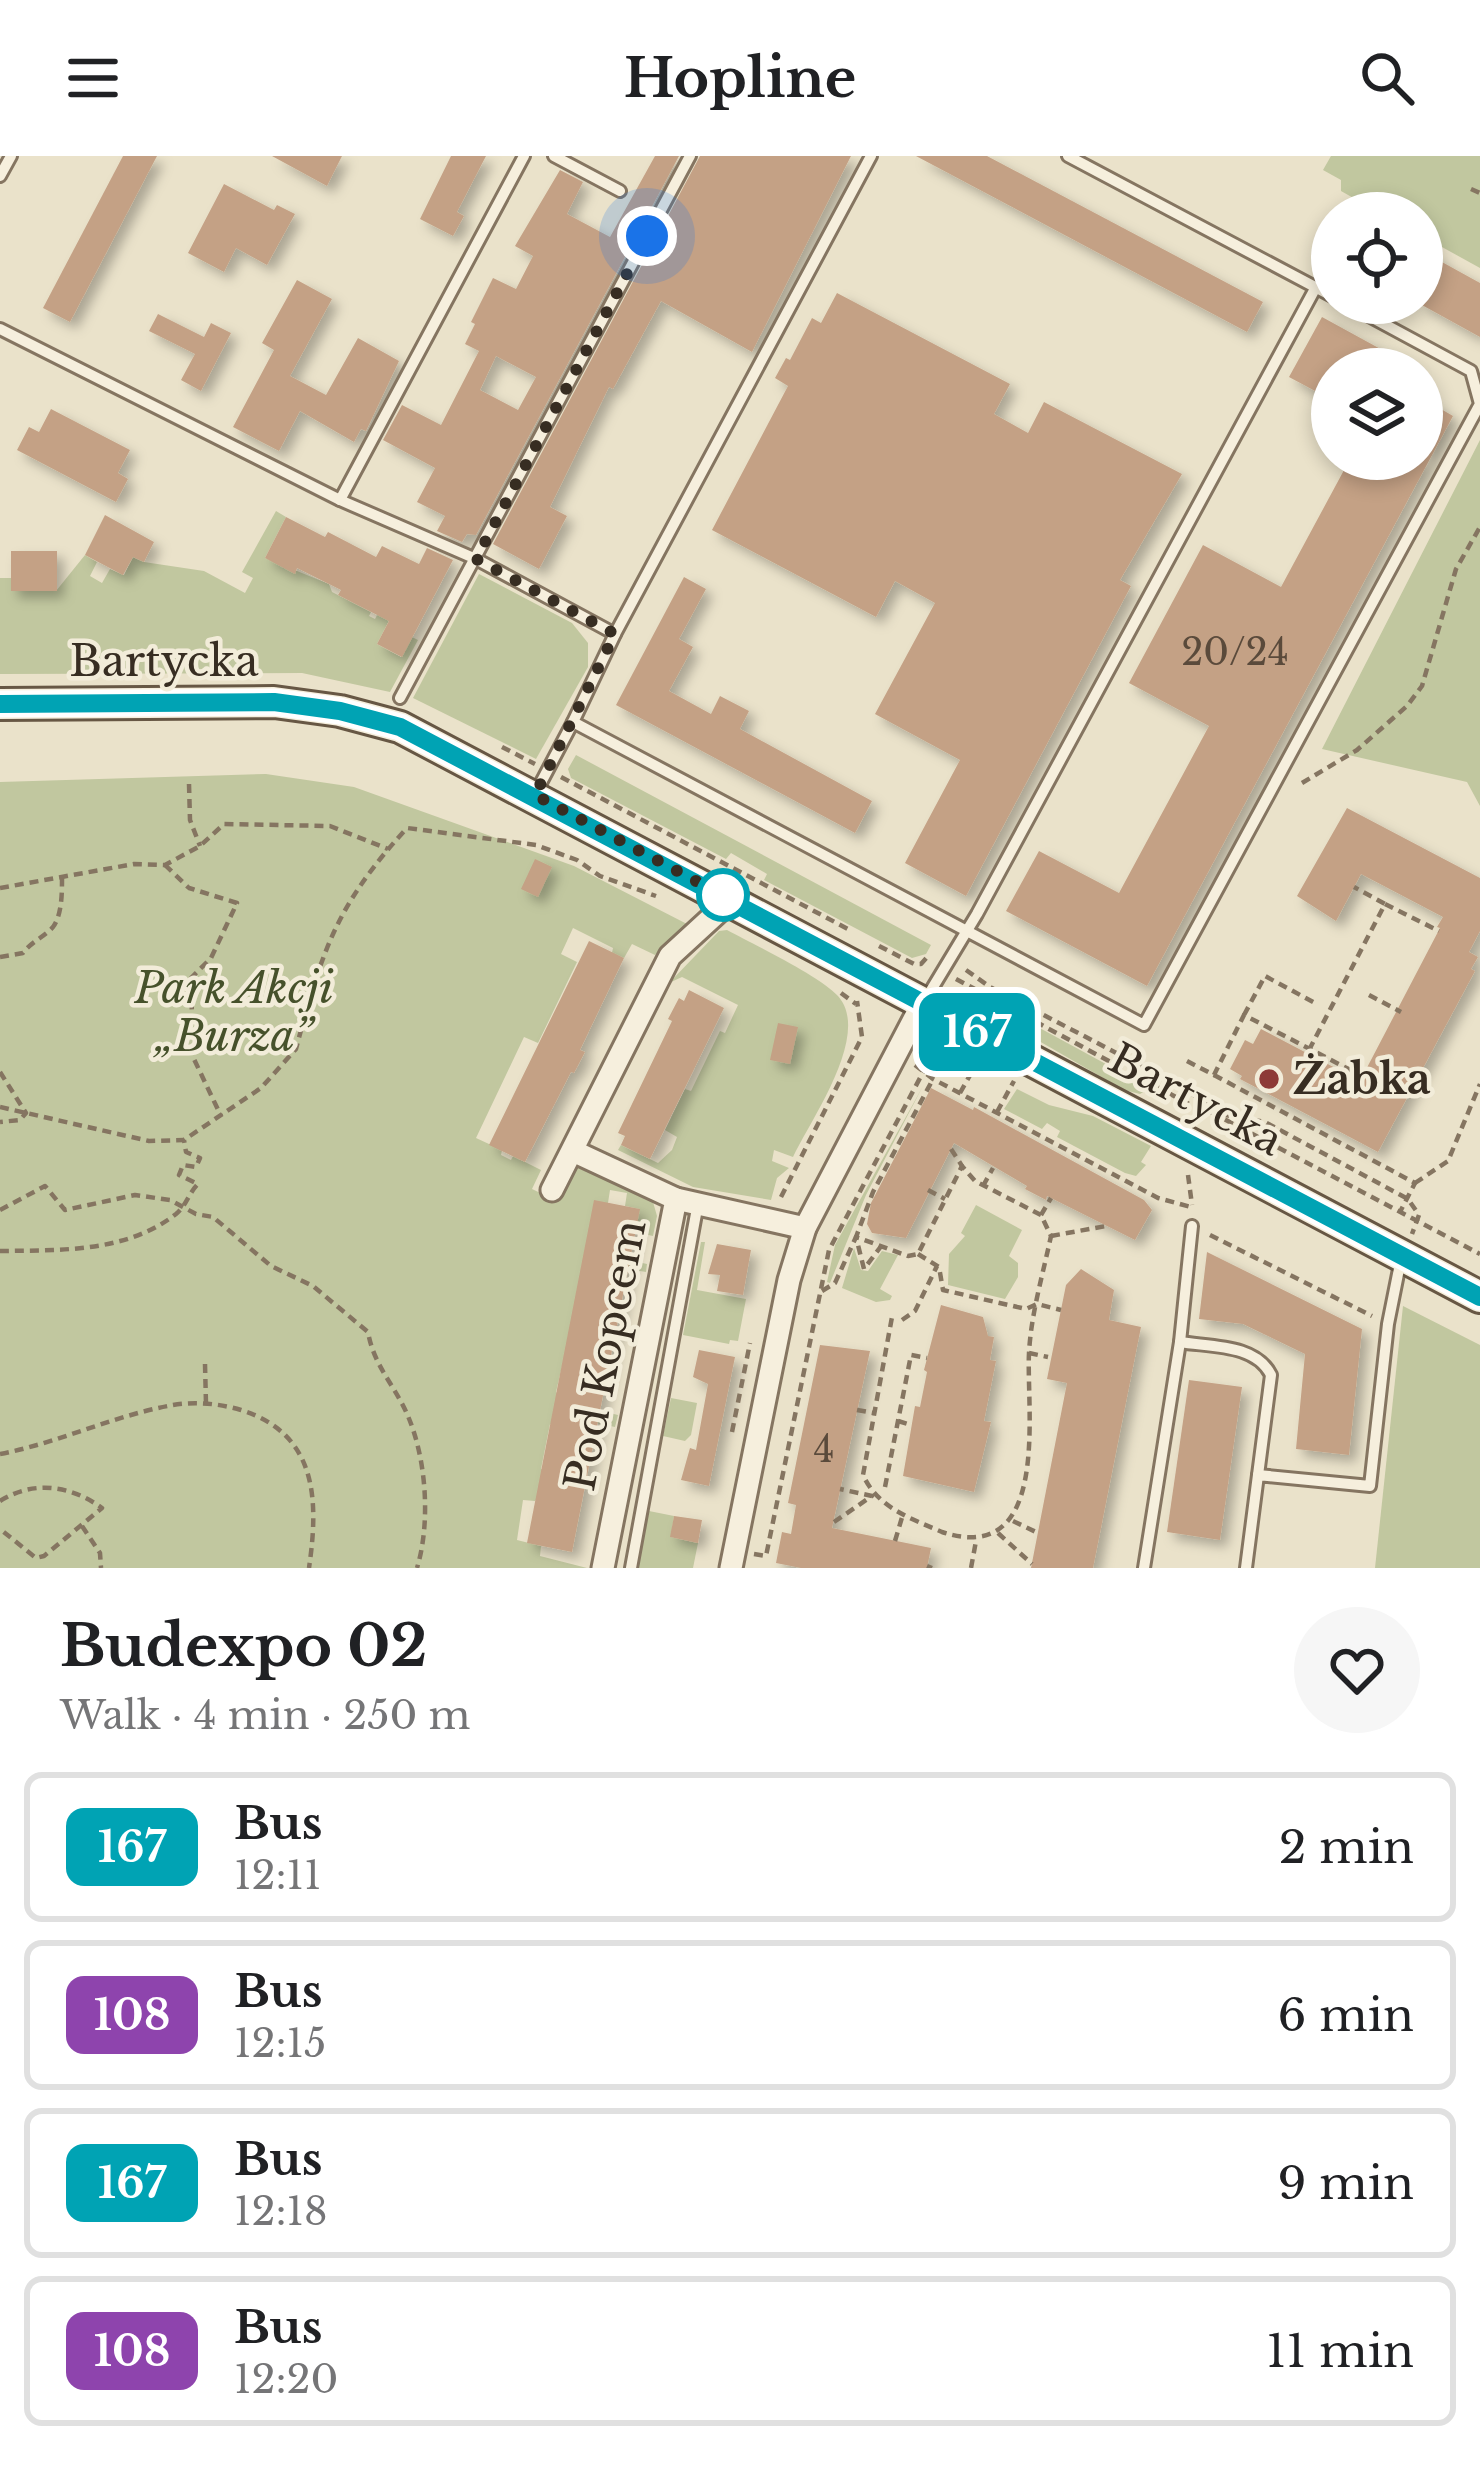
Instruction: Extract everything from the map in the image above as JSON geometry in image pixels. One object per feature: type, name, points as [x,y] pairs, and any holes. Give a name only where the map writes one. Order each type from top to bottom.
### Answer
[{"type":"street","name":"Bartycka","points":[[0,704],[274,702],[340,711],[400,727],[1480,1297]]},
{"type":"street","name":"Pod Kopcem","points":[[553,1190],[670,956],[730,900]]},
{"type":"street","points":[[740,1561],[789,1280],[805,1228],[922,1004]]},
{"type":"street","name":"Pod Kopcem","points":[[573,1151],[687,1201],[603,1568]]},
{"type":"street","points":[[687,1201],[805,1228]]},
{"type":"lane","points":[[0,176],[11,156]]},
{"type":"lane","points":[[340,500],[524,156]]},
{"type":"lane","points":[[554,156],[620,191]]},
{"type":"lane","points":[[400,698],[690,156]]},
{"type":"lane","points":[[535,795],[615,634],[872,156]]},
{"type":"lane","points":[[1069,156],[1311,284]]},
{"type":"lane","points":[[922,1004],[1311,296]]},
{"type":"lane","points":[[573,722],[1144,1025],[1480,404],[1471,371],[1384,324]]},
{"type":"lane","points":[[0,329],[340,500],[476,559],[615,634]]},
{"type":"lane","points":[[631,1568],[687,1201]]},
{"type":"lane","points":[[1144,1568],[1180,1342],[1192,1226]]},
{"type":"lane","points":[[1258,1474],[1370,1486],[1388,1324],[1402,1256]]},
{"type":"lane","points":[[1180,1342],[1251,1353],[1264,1362],[1271,1376],[1246,1568]]},
{"type":"path","points":[[1471,189],[1480,193]]},
{"type":"path","points":[[1302,783],[1357,750],[1407,706],[1422,686],[1456,569],[1480,526]]},
{"type":"path","points":[[190,784],[190,820],[200,846]]},
{"type":"path","points":[[0,888],[134,864],[165,865],[200,846],[224,824],[330,826],[388,849]]},
{"type":"path","points":[[0,1107],[149,1141],[184,1140],[222,1117],[261,1088],[296,1048],[324,948],[350,896],[407,828],[536,845],[577,860],[601,876],[657,896],[669,894]]},
{"type":"path","points":[[165,865],[189,888],[238,903],[211,958],[190,978],[193,1057],[222,1117]]},
{"type":"path","points":[[0,956],[23,953],[32,940],[54,926],[62,877]]},
{"type":"path","points":[[1354,887],[1438,931]]},
{"type":"path","points":[[1309,1050],[1385,904]]},
{"type":"path","points":[[941,971],[986,994]]},
{"type":"path","points":[[1214,1075],[1265,976],[1316,1003]]},
{"type":"path","points":[[979,1008],[990,987],[1174,1083],[1217,1114],[1480,1254]]},
{"type":"path","points":[[1369,995],[1401,1012]]},
{"type":"path","points":[[779,1209],[781,1195],[862,1037],[856,1004]]},
{"type":"path","points":[[1244,1015],[1364,1077]]},
{"type":"path","points":[[740,1561],[766,1556],[837,1233],[932,1055],[944,1046],[955,1048]]},
{"type":"path","points":[[960,1093],[978,1061]]},
{"type":"path","points":[[1186,1061],[1415,1183]]},
{"type":"path","points":[[924,1070],[1158,1198],[1193,1208],[1186,1162]]},
{"type":"path","points":[[0,1072],[26,1113]]},
{"type":"path","points":[[822,1291],[836,1283],[873,1192],[933,1078]]},
{"type":"path","points":[[997,1112],[1014,1082]]},
{"type":"path","points":[[1400,1212],[1415,1183],[1448,1160],[1480,1084]]},
{"type":"path","points":[[0,1122],[20,1120],[26,1113]]},
{"type":"path","points":[[1217,1114],[1265,1122],[1408,1199],[1415,1205],[1417,1221],[1402,1256]]},
{"type":"path","points":[[0,1251],[90,1249],[142,1235],[184,1207],[186,1195],[198,1184],[178,1175],[183,1166],[196,1167],[200,1158],[186,1152],[184,1140]]},
{"type":"path","points":[[840,1489],[872,1496],[956,1538],[976,1541],[1013,1521],[1031,1462],[1029,1353],[1051,1236],[1041,1215],[983,1186],[951,1150]]},
{"type":"path","points":[[918,1254],[962,1166]]},
{"type":"path","points":[[983,1186],[993,1168]]},
{"type":"path","points":[[0,1210],[45,1186],[64,1210],[135,1196],[170,1200],[213,1217],[271,1266],[313,1286],[368,1332],[373,1358],[403,1403],[424,1478],[422,1552],[417,1568]]},
{"type":"path","points":[[928,1190],[945,1199]]},
{"type":"path","points":[[1041,1215],[1051,1198]]},
{"type":"path","points":[[1051,1236],[1106,1226]]},
{"type":"path","points":[[1192,1226],[1388,1324]]},
{"type":"path","points":[[856,1237],[908,1256],[918,1254],[937,1266],[944,1290],[1026,1309],[1036,1304],[1061,1310]]},
{"type":"path","points":[[856,1237],[864,1269],[882,1245]]},
{"type":"path","points":[[902,1320],[915,1311],[937,1266]]},
{"type":"path","points":[[872,1496],[863,1475],[892,1317]]},
{"type":"path","points":[[1029,1353],[1048,1357]]},
{"type":"path","points":[[885,1487],[911,1355],[927,1358]]},
{"type":"path","points":[[205,1364],[206,1404]]},
{"type":"path","points":[[0,1454],[35,1448],[174,1405],[223,1405],[263,1417],[290,1436],[303,1461],[316,1520],[309,1568]]},
{"type":"path","points":[[857,1410],[874,1413]]},
{"type":"path","points":[[898,1421],[911,1425]]},
{"type":"path","points":[[0,1501],[19,1490],[52,1487],[82,1495],[102,1508],[44,1556],[36,1558],[2,1531],[0,1540]]},
{"type":"path","points":[[833,1522],[872,1496]]},
{"type":"path","points":[[895,1541],[903,1514]]},
{"type":"path","points":[[1013,1521],[1037,1532]]},
{"type":"path","points":[[82,1526],[100,1553],[101,1568]]},
{"type":"path","points":[[998,1533],[1032,1564]]},
{"type":"path","points":[[971,1568],[976,1541]]},
{"type":"green space","points":[[1331,156],[1480,156],[1480,268],[1443,248],[1443,192],[1343,192],[1341,180],[1323,170]]},
{"type":"green space","points":[[1480,440],[1480,806],[1467,782],[1322,749]]},
{"type":"green space","points":[[276,511],[286,517],[265,558],[329,584],[332,592],[371,612],[369,616],[375,619],[407,559],[418,565],[377,644],[401,657],[412,637],[418,640],[390,692],[302,673],[0,674],[0,578],[11,578],[11,591],[56,591],[85,555],[97,562],[90,576],[102,583],[110,569],[124,575],[133,557],[204,571],[245,593],[253,578],[242,572]]},
{"type":"green space","points":[[479,574],[572,623],[588,643],[588,667],[536,759],[413,698]]},
{"type":"green space","points":[[576,755],[931,945],[926,954],[912,958],[764,880],[767,874],[731,853],[726,859],[571,778],[568,769]]},
{"type":"green space","name":"Park Akcji „Burza”","points":[[266,774],[354,787],[574,866],[687,924],[655,955],[632,944],[624,958],[573,928],[561,954],[577,962],[538,1043],[524,1037],[476,1138],[502,1150],[501,1155],[511,1160],[513,1156],[541,1170],[532,1189],[557,1201],[576,1165],[653,1202],[657,1216],[653,1236],[635,1232],[639,1209],[625,1206],[627,1193],[610,1190],[600,1254],[647,1264],[646,1272],[628,1269],[566,1349],[556,1392],[567,1403],[618,1415],[615,1427],[568,1417],[565,1427],[550,1424],[541,1469],[561,1472],[535,1501],[523,1500],[517,1540],[541,1546],[540,1556],[587,1568],[0,1568],[0,782]]},
{"type":"green space","points":[[727,930],[817,979],[838,996],[847,1012],[843,1054],[824,1099],[793,1157],[774,1150],[772,1161],[789,1168],[777,1178],[771,1200],[693,1187],[618,1150],[621,1145],[658,1163],[672,1150],[677,1137],[665,1130],[738,1005],[682,977],[669,983],[719,931]]},
{"type":"green space","points":[[990,1001],[1150,1088],[1140,1094],[1124,1090],[985,1010]]},
{"type":"green space","points":[[923,1086],[866,1195],[827,1282],[835,1245]]},
{"type":"green space","points":[[1017,1089],[1049,1105],[1093,1116],[1151,1146],[1141,1162],[1146,1165],[1136,1176],[1125,1173],[1057,1137],[1060,1131],[1047,1123],[1042,1129],[1004,1109]]},
{"type":"green space","points":[[976,1205],[1022,1230],[1009,1256],[1018,1263],[1018,1277],[1005,1299],[948,1285],[949,1254],[965,1236],[961,1233]]},
{"type":"green space","points":[[701,1242],[705,1242],[697,1290],[746,1299],[738,1341],[729,1344],[683,1335]]},
{"type":"green space","points":[[854,1248],[861,1270],[868,1271],[882,1251],[898,1255],[880,1289],[892,1296],[890,1300],[876,1302],[842,1288]]},
{"type":"green space","points":[[1403,1306],[1480,1345],[1480,1568],[1375,1568]]},
{"type":"green space","points":[[671,1398],[697,1403],[691,1435],[685,1441],[663,1436]]},
{"type":"green space","points":[[649,1511],[674,1516],[671,1537],[698,1543],[693,1568],[638,1568]]},
{"type":"building","points":[[123,156],[157,156],[70,322],[43,308]]},
{"type":"building","points":[[272,156],[342,156],[327,186]]},
{"type":"building","points":[[451,156],[486,156],[457,212],[464,216],[453,236],[420,219]]},
{"type":"building","points":[[655,156],[679,156],[476,535],[467,534],[462,542],[437,531],[445,516],[417,502],[435,468],[383,440],[402,405],[441,425],[479,351],[465,344],[475,324],[471,322],[493,278],[516,289],[533,256],[515,246],[560,170],[583,182],[567,214],[610,237]],"holes":[[[496,356],[536,377],[518,410],[480,390]]]},
{"type":"building","points":[[700,156],[851,156],[752,352],[661,301],[613,389],[609,387],[550,507],[567,516],[539,569],[493,544]]},
{"type":"building","points":[[916,156],[987,156],[1263,302],[1247,332]]},
{"type":"building","points":[[224,184],[274,210],[277,205],[295,214],[267,265],[236,248],[224,272],[188,253]]},
{"type":"building","points":[[1443,263],[1480,283],[1480,337],[1443,317]]},
{"type":"building","points":[[297,280],[332,299],[290,376],[326,395],[358,338],[399,361],[366,431],[361,429],[354,442],[300,411],[279,451],[233,427],[274,350],[262,343]]},
{"type":"building","points":[[837,293],[1010,384],[994,414],[1028,433],[1044,402],[1182,474],[1120,580],[1131,586],[966,896],[905,863],[960,760],[875,714],[935,603],[895,581],[876,617],[712,530],[788,386],[775,378],[812,318],[821,323]]},
{"type":"building","points":[[158,314],[204,337],[211,323],[231,333],[201,391],[181,380],[195,354],[149,331]]},
{"type":"building","points":[[1318,324],[1335,324],[1379,348],[1311,348],[1311,389],[1289,377]]},
{"type":"building","points":[[51,409],[130,450],[118,473],[128,479],[116,502],[17,450],[29,427],[39,432]]},
{"type":"building","points":[[1443,410],[1453,416],[1443,435]]},
{"type":"building","points":[[1339,480],[1419,480],[1147,986],[1006,911],[1039,851],[1119,893],[1209,726],[1129,683],[1203,545],[1281,587]]},
{"type":"building","points":[[105,515],[154,542],[144,562],[133,557],[123,575],[85,555]]},
{"type":"building","points":[[286,517],[376,557],[382,546],[419,564],[427,548],[453,560],[402,657],[377,644],[389,621],[338,595],[341,590],[265,558]]},
{"type":"building","points":[[11,551],[57,551],[57,591],[11,591]]},
{"type":"building","points":[[684,577],[706,589],[679,639],[693,647],[669,691],[711,714],[720,696],[749,711],[740,729],[872,801],[855,833],[616,705]]},
{"type":"building","points":[[1347,808],[1480,878],[1480,931],[1469,952],[1478,957],[1471,969],[1475,971],[1378,1152],[1240,1079],[1230,1069],[1245,1040],[1253,1044],[1261,1029],[1360,1081],[1440,928],[1443,917],[1361,874],[1336,921],[1297,896]]},
{"type":"building","points":[[535,859],[552,867],[538,897],[521,889]]},
{"type":"building","points":[[589,941],[624,958],[580,1050],[585,1052],[525,1162],[489,1145]]},
{"type":"building","points":[[689,990],[724,1008],[650,1159],[621,1145],[625,1136],[618,1133],[672,1021],[668,1019]]},
{"type":"building","points":[[778,1023],[798,1027],[790,1064],[770,1060]]},
{"type":"building","points":[[931,1088],[1144,1200],[1152,1210],[1135,1240],[1025,1189],[1027,1186],[954,1143],[906,1238],[872,1233],[867,1224],[871,1203]]},
{"type":"building","points":[[594,1200],[640,1209],[572,1552],[527,1543]]},
{"type":"building","points":[[717,1244],[751,1250],[743,1295],[717,1291],[720,1275],[708,1274]]},
{"type":"building","points":[[1207,1252],[1362,1329],[1349,1455],[1296,1449],[1305,1354],[1243,1324],[1199,1319]]},
{"type":"building","points":[[1081,1269],[1114,1290],[1109,1320],[1141,1327],[1093,1568],[1031,1568],[1067,1383],[1047,1379],[1066,1285]]},
{"type":"building","points":[[941,1305],[983,1317],[988,1336],[994,1337],[990,1360],[996,1361],[984,1421],[991,1422],[974,1492],[903,1476]]},
{"type":"building","points":[[820,1345],[870,1351],[832,1528],[931,1548],[927,1568],[801,1568],[776,1563],[782,1532],[791,1534],[796,1505],[788,1503]]},
{"type":"building","points":[[699,1350],[735,1357],[709,1486],[681,1480],[690,1448],[696,1450],[708,1384],[693,1377]]},
{"type":"building","points":[[1189,1380],[1242,1387],[1220,1540],[1167,1532]]},
{"type":"building","points":[[674,1516],[702,1520],[698,1543],[670,1537]]},
{"type":"bus line","name":"167","points":[[0,704],[274,702],[340,711],[400,727],[1480,1297]]},
{"type":"place","name":"Żabka","points":[[1269,1079]]},
{"type":"route","points":[[647,236],[476,559],[615,634],[535,795],[726,897],[723,895]]}]
